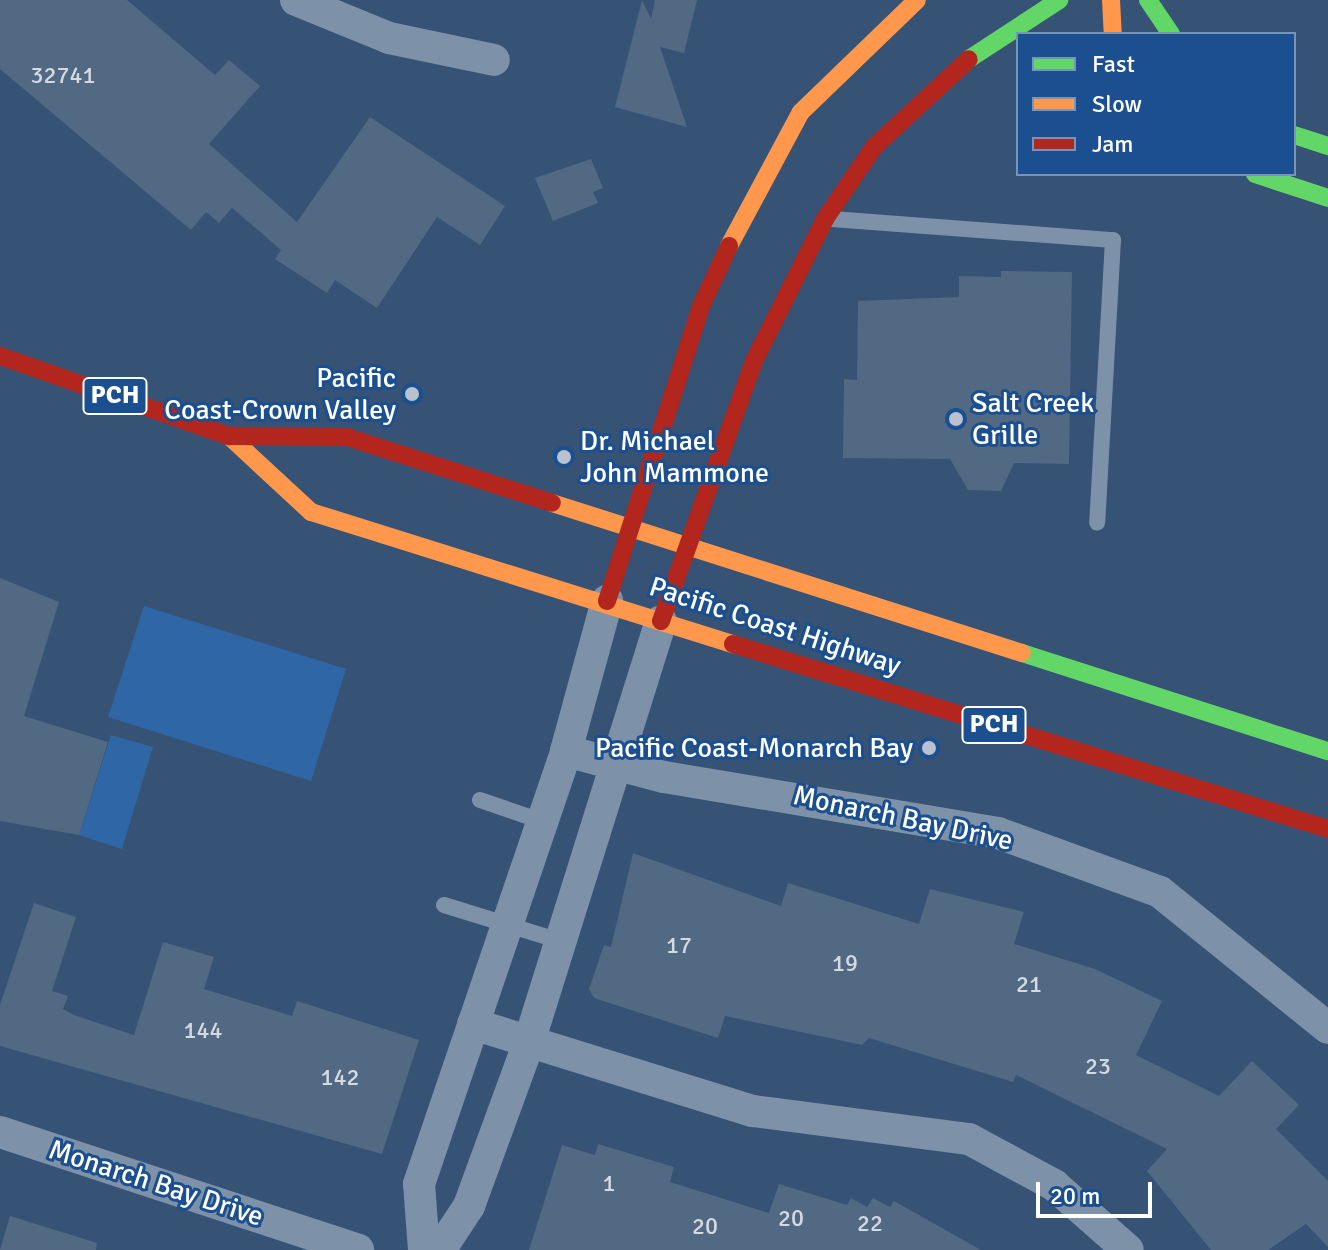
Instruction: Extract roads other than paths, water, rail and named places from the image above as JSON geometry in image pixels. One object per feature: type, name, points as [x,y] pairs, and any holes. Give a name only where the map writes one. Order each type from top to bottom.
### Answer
[{"type":"main road","points":[[607,601],[627,526],[702,304],[757,185],[801,112],[917,0]]},
{"type":"main road","points":[[661,621],[755,359],[825,219],[874,147],[913,107],[970,58],[1059,0]]},
{"type":"main road","points":[[1111,0],[1113,32]]},
{"type":"main road","points":[[1148,0],[1170,32]]},
{"type":"main road","points":[[1296,136],[1328,146]]},
{"type":"main road","points":[[1261,176],[1328,198]]},
{"type":"main road","name":"Pacific Coast Highway","points":[[0,356],[229,436],[347,437],[627,526],[685,549],[1328,751]]},
{"type":"main road","name":"Pacific Coast Highway","points":[[229,436],[311,512],[607,601],[661,621],[1328,829]]},
{"type":"street","points":[[296,0],[389,38],[494,60]]},
{"type":"street","points":[[424,1250],[419,1184],[566,751],[607,601]]},
{"type":"street","points":[[440,1250],[469,1206],[529,1042],[661,621]]},
{"type":"street","name":"Monarch Bay Drive","points":[[566,751],[617,761],[664,777],[998,833],[1160,892],[1328,1028]]},
{"type":"street","points":[[473,1024],[753,1111],[969,1139],[1054,1185],[1128,1250]]},
{"type":"street","name":"Monarch Bay Drive","points":[[0,1132],[358,1250]]},
{"type":"lane","points":[[825,219],[1113,240],[1097,523]]},
{"type":"lane","points":[[480,800],[541,821]]},
{"type":"lane","points":[[444,905],[560,941]]},
{"type":"place","name":"Pacific Coast-Crown Valley","points":[[412,394]]},
{"type":"place","name":"Salt Creek Grille","points":[[956,419]]},
{"type":"place","name":"Dr. Michael John Mammone","points":[[564,457]]},
{"type":"place","name":"Pacific Coast-Monarch Bay","points":[[929,748]]}]
